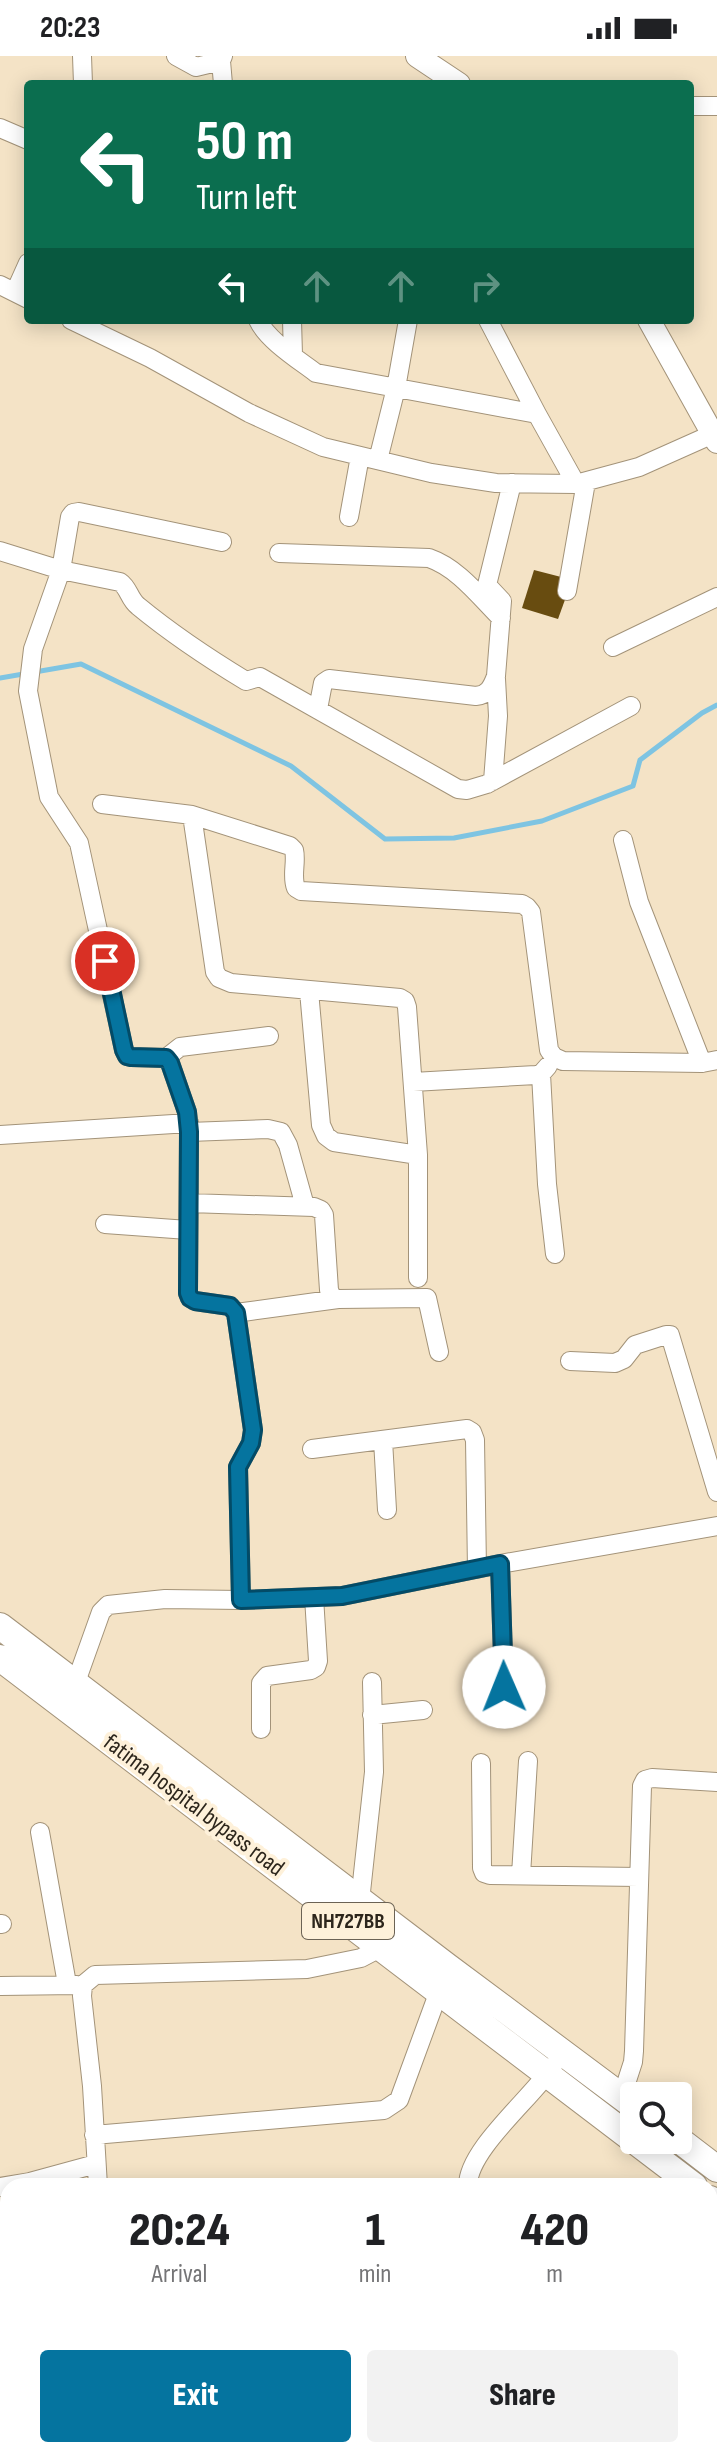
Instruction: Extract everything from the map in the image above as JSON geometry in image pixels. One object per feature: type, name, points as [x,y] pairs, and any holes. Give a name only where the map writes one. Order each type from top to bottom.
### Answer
[{"type":"highway","name":"fatima hospital bypass road","points":[[0,1626],[76,1682],[118,1731],[382,1947],[684,2178]]},
{"type":"highway","name":"fatima hospital bypass road","points":[[2,1665],[118,1731],[360,1901],[620,2095]]},
{"type":"highway","points":[[692,2150],[717,2169]]},
{"type":"main road","points":[[417,56],[453,80]]},
{"type":"main road","points":[[651,324],[715,438]]},
{"type":"street","points":[[82,56],[83,80]]},
{"type":"street","points":[[176,56],[196,67],[222,58],[223,80]]},
{"type":"street","points":[[694,106],[717,106]]},
{"type":"street","points":[[0,128],[24,138]]},
{"type":"street","points":[[14,292],[24,271]]},
{"type":"street","points":[[79,324],[150,358],[249,413],[323,447],[431,473],[496,483],[581,483],[639,467],[715,438]]},
{"type":"street","points":[[260,324],[316,373],[537,414]]},
{"type":"street","points":[[292,324],[293,355]]},
{"type":"street","points":[[349,517],[396,388],[407,324]]},
{"type":"street","points":[[490,324],[537,414],[581,483],[567,591]]},
{"type":"street","points":[[493,781],[502,601],[487,585],[512,483]]},
{"type":"street","points":[[222,542],[73,513],[61,570],[33,649],[28,691],[49,797],[79,843],[127,1056],[166,1058],[180,1047],[269,1036]]},
{"type":"street","points":[[0,551],[61,570],[120,582],[127,588],[135,604],[198,653],[246,681],[260,677],[458,789],[478,788],[493,781],[631,706]]},
{"type":"street","points":[[279,553],[429,558],[444,563],[455,572],[501,618]]},
{"type":"street","points":[[613,647],[717,597]]},
{"type":"street","points":[[318,709],[323,683],[329,679],[476,696],[486,693],[496,676]]},
{"type":"street","points":[[102,804],[192,815],[290,846],[296,856],[294,882],[301,891],[522,904],[531,912],[549,1050],[554,1057],[563,1061],[710,1062],[639,902],[623,840]]},
{"type":"street","points":[[192,815],[215,972],[219,978],[231,983],[400,998],[405,1001],[418,1155],[418,1278]]},
{"type":"street","points":[[309,991],[321,1125],[326,1136],[334,1142],[418,1155]]},
{"type":"street","points":[[554,1057],[541,1074],[547,1184],[555,1254]]},
{"type":"street","points":[[166,1058],[189,1127],[188,1293],[190,1298],[230,1306],[236,1313],[253,1430],[251,1443],[238,1467],[241,1600]]},
{"type":"street","points":[[413,1082],[541,1074]]},
{"type":"street","points":[[0,1135],[189,1127],[281,1132],[288,1145],[305,1206]]},
{"type":"street","points":[[189,1203],[305,1206],[321,1210],[324,1215],[329,1290],[332,1297],[338,1299]]},
{"type":"street","points":[[105,1224],[188,1230]]},
{"type":"street","points":[[236,1313],[338,1299],[427,1298],[439,1352]]},
{"type":"street","points":[[570,1361],[615,1363],[624,1359],[635,1345],[670,1335],[717,1492]]},
{"type":"street","points":[[312,1449],[467,1429],[472,1432],[475,1440],[477,1569]]},
{"type":"street","points":[[383,1440],[387,1510]]},
{"type":"street","points":[[76,1682],[104,1607],[165,1599],[241,1600],[355,1593],[717,1526]]},
{"type":"street","points":[[500,1564],[504,1687]]},
{"type":"street","points":[[261,1729],[261,1683],[264,1678],[316,1667],[314,1597]]},
{"type":"street","points":[[360,1901],[374,1772],[372,1682]]},
{"type":"street","points":[[372,1715],[423,1710]]},
{"type":"street","points":[[521,1875],[528,1761]]},
{"type":"street","points":[[481,1763],[484,1873],[639,1877]]},
{"type":"street","points":[[630,2082],[642,1786],[645,1780],[652,1778],[717,1782]]},
{"type":"street","points":[[40,1832],[75,1984],[82,1996],[92,2086],[97,2178]]},
{"type":"street","points":[[0,1986],[75,1984],[95,1975],[307,1969],[361,1958],[382,1947]]},
{"type":"street","points":[[94,2135],[384,2110],[399,2100],[439,1991]]},
{"type":"street","points":[[468,2178],[485,2146],[562,2052]]},
{"type":"street","points":[[45,2178],[96,2164]]},
{"type":"building","points":[[534,570],[565,578],[566,597],[558,619],[522,608]]},
{"type":"waterway","points":[[0,678],[81,664],[291,766],[385,839],[454,838],[542,821],[633,786],[640,760],[717,705]]},
{"type":"route","points":[[105,961],[127,1056],[166,1058],[187,1112],[188,1293],[195,1301],[230,1306],[236,1313],[253,1430],[251,1443],[238,1467],[241,1600],[342,1596],[500,1564],[504,1687]]}]
